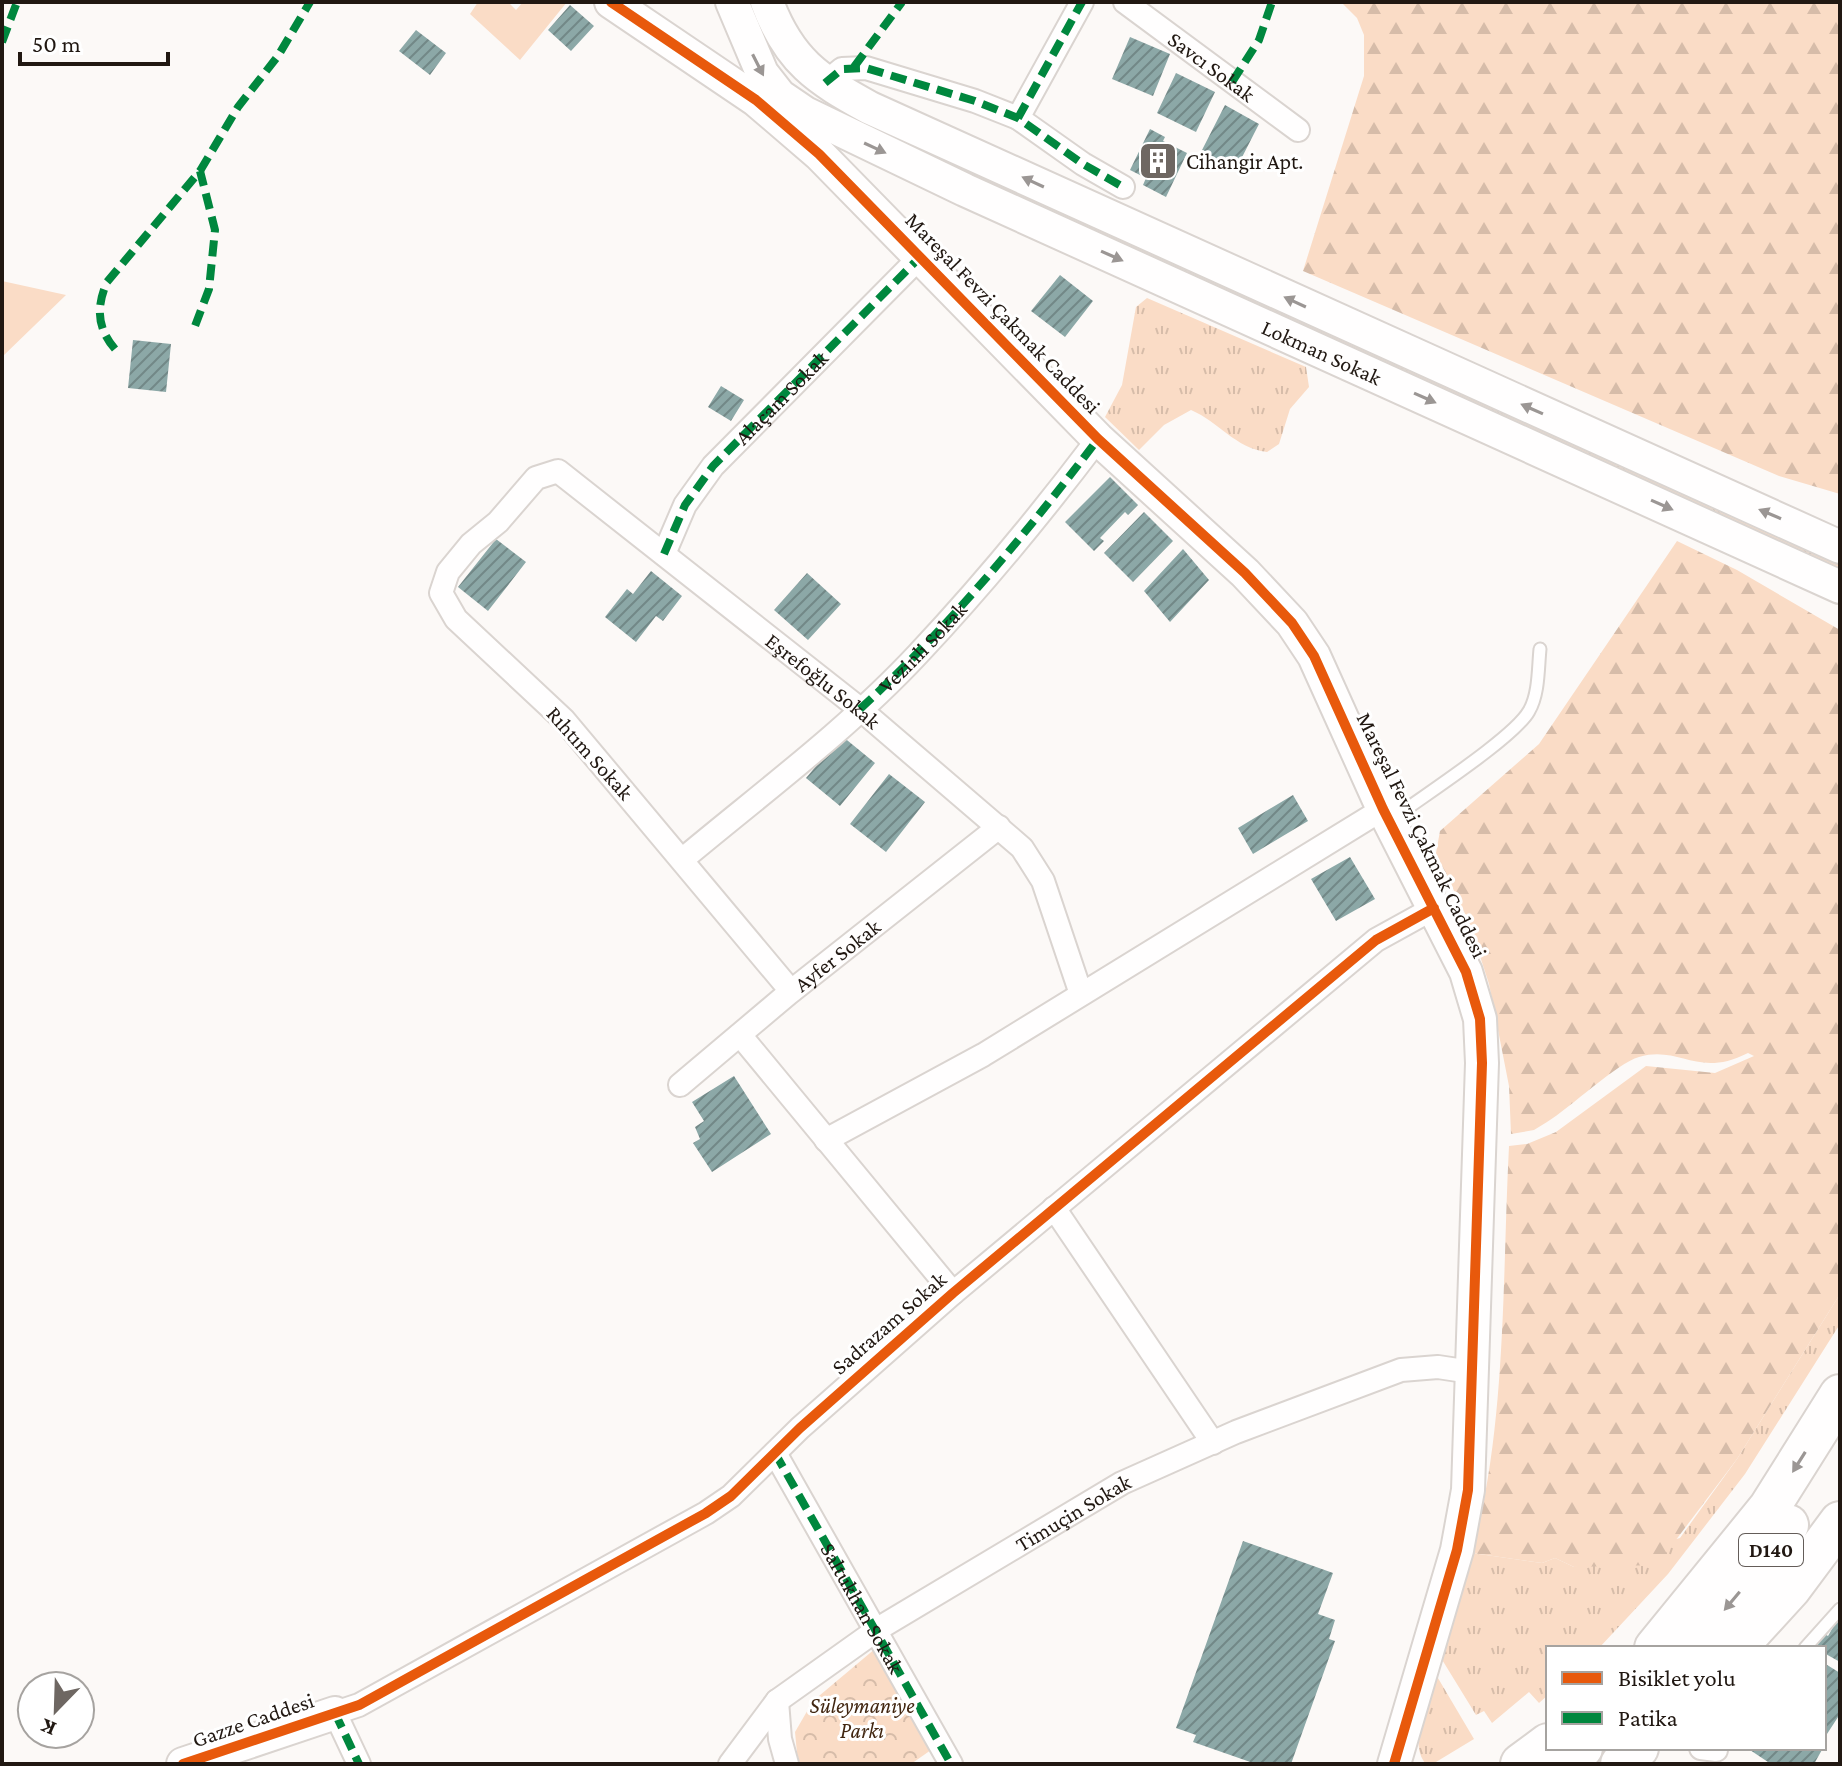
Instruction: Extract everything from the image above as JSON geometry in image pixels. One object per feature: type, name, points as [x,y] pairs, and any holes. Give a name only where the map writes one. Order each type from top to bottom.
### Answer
[{"type":"highway","points":[[1657,1646],[1754,1528],[1840,1395]]},
{"type":"highway","name":"D140","points":[[1694,1646],[1755,1573],[1840,1445]]},
{"type":"highway","name":"D140","points":[[1738,1646],[1790,1589],[1840,1522]]},
{"type":"highway","points":[[1771,1646],[1840,1567]]},
{"type":"highway","points":[[1521,1764],[1546,1745]]},
{"type":"highway","points":[[1561,1764],[1579,1750]]},
{"type":"highway","points":[[1621,1764],[1636,1750]]},
{"type":"main road","points":[[611,2],[756,100],[800,122],[825,83],[790,50],[767,2]]},
{"type":"main road","name":"Mareşal Fevzi Çakmak Caddesi","points":[[732,2],[770,86],[920,257],[1098,439],[1245,573],[1292,623],[1330,689],[1387,815],[1466,972],[1480,1019],[1482,1063],[1471,1372],[1472,1444],[1464,1520],[1394,1764]]},
{"type":"main road","name":"Lokman Sokak","points":[[825,83],[870,108],[1840,547]]},
{"type":"main road","name":"Lokman Sokak","points":[[800,122],[965,190],[1840,587]]},
{"type":"main road","name":"Gazze Caddesi","points":[[183,1764],[335,1713]]},
{"type":"street","points":[[1018,118],[1082,2]]},
{"type":"street","name":"Savcı Sokak","points":[[1125,2],[1298,130]]},
{"type":"street","points":[[825,83],[842,69],[866,68],[975,101],[1018,118],[1083,164],[1123,187]]},
{"type":"street","name":"Alaçam Sokak","points":[[664,554],[685,505],[713,466],[920,257]]},
{"type":"street","name":"Vezinli Sokak","points":[[683,859],[860,709],[917,655],[1060,489],[1098,439]]},
{"type":"street","name":"Eşrefoğlu Sokak","points":[[498,522],[536,478],[558,471],[860,709],[1022,848],[1043,881],[1081,994]]},
{"type":"street","name":"Rıhtım Sokak","points":[[498,522],[471,544],[448,572],[441,593],[456,619],[564,720],[791,991]]},
{"type":"street","points":[[826,1140],[983,1055],[1387,815]]},
{"type":"street","name":"Ayfer Sokak","points":[[680,1085],[791,991],[999,827]]},
{"type":"street","name":"Sadrazam Sokak","points":[[335,1713],[359,1705],[706,1513],[731,1496],[953,1293],[1054,1208],[1376,940],[1434,908]]},
{"type":"street","points":[[740,1035],[953,1293]]},
{"type":"street","points":[[1054,1208],[1213,1443]]},
{"type":"street","name":"Timuçin Sokak","points":[[730,1764],[777,1701],[874,1632],[1122,1483],[1213,1443],[1401,1370],[1438,1367],[1471,1372]]},
{"type":"street","name":"Saltukhan Sokak","points":[[775,1453],[951,1764]]},
{"type":"street","points":[[777,1701],[780,1739],[787,1764]]},
{"type":"street","points":[[335,1713],[359,1764]]},
{"type":"lane","points":[[1387,815],[1498,740],[1528,712],[1536,689],[1540,649]]},
{"type":"lane","points":[[1807,1646],[1840,1609]]},
{"type":"green space","points":[[478,2],[508,2],[516,10],[523,2],[567,2],[520,60],[470,14]]},
{"type":"green space","points":[[1341,2],[1840,2],[1840,494],[1779,476],[1303,271],[1364,76],[1364,35],[1357,18]]},
{"type":"green space","points":[[873,125],[1840,559],[1840,571],[897,142]]},
{"type":"green space","points":[[2,281],[66,295],[2,357]]},
{"type":"green space","points":[[1147,298],[1306,367],[1309,387],[1290,409],[1279,444],[1267,452],[1256,450],[1191,410],[1164,425],[1139,450],[1105,417],[1122,385],[1136,307]]},
{"type":"green space","points":[[1677,541],[1737,570],[1840,630],[1840,1294],[1737,1459],[1657,1565],[1574,1567],[1555,1558],[1542,1563],[1472,1553],[1492,1454],[1497,1403],[1509,1146],[1527,1144],[1556,1132],[1646,1066],[1715,1073],[1754,1056],[1748,1053],[1715,1063],[1666,1055],[1639,1057],[1534,1130],[1511,1134],[1509,1086],[1489,984],[1469,922],[1436,853],[1440,831],[1539,744]]},
{"type":"green space","points":[[1840,1294],[1840,1324],[1745,1474],[1668,1574],[1601,1646],[1546,1646],[1546,1697],[1539,1703],[1529,1692],[1492,1723],[1484,1711],[1476,1715],[1441,1658],[1472,1553],[1542,1563],[1555,1558],[1574,1567],[1680,1538],[1737,1459]]},
{"type":"green space","name":"Süleymaniye Parkı","points":[[876,1648],[931,1750],[911,1764],[798,1764],[795,1732],[813,1701]]},
{"type":"green space","points":[[1435,1673],[1474,1739],[1436,1762],[1426,1764],[1421,1755],[1419,1733]]},
{"type":"building","points":[[570,5],[594,26],[571,51],[548,30]]},
{"type":"building","points":[[416,30],[446,53],[430,75],[399,51]]},
{"type":"building","points":[[1130,37],[1170,54],[1153,96],[1112,79]]},
{"type":"building","points":[[1176,73],[1215,92],[1196,132],[1157,113]]},
{"type":"building","points":[[1225,105],[1259,124],[1236,169],[1201,152]]},
{"type":"building","name":"Cihangir Apt.","points":[[1150,129],[1165,137],[1163,141],[1187,153],[1166,197],[1143,185],[1146,178],[1130,170]]},
{"type":"building","points":[[1060,275],[1093,301],[1065,337],[1031,311]]},
{"type":"building","points":[[133,340],[171,344],[166,392],[128,388]]},
{"type":"building","points":[[721,386],[744,400],[731,421],[708,407]]},
{"type":"building","points":[[1110,477],[1138,505],[1128,515],[1125,512],[1100,538],[1104,541],[1094,551],[1065,522]]},
{"type":"building","points":[[1144,512],[1173,541],[1133,582],[1104,553]]},
{"type":"building","points":[[496,539],[526,562],[488,611],[458,587]]},
{"type":"building","points":[[1183,549],[1209,580],[1170,622],[1144,591]]},
{"type":"building","points":[[651,571],[682,596],[663,621],[656,616],[636,642],[605,617],[627,589],[633,594]]},
{"type":"building","points":[[807,573],[841,604],[808,640],[774,610]]},
{"type":"building","points":[[842,736],[875,763],[840,806],[806,778]]},
{"type":"building","points":[[889,774],[925,802],[886,852],[850,824]]},
{"type":"building","points":[[1293,795],[1308,821],[1253,854],[1238,828]]},
{"type":"building","points":[[1350,857],[1375,899],[1336,921],[1311,879]]},
{"type":"building","points":[[734,1076],[771,1134],[712,1172],[693,1143],[700,1139],[695,1127],[704,1121],[692,1102]]},
{"type":"building","points":[[1243,1541],[1333,1573],[1318,1614],[1335,1620],[1329,1639],[1335,1641],[1291,1764],[1256,1764],[1193,1742],[1196,1735],[1176,1728]]},
{"type":"building","points":[[1840,1615],[1840,1662],[1826,1654],[1826,1646],[1816,1646],[1823,1633],[1828,1636]]},
{"type":"building","points":[[1826,1664],[1840,1673],[1840,1714],[1827,1734]]},
{"type":"building","points":[[1750,1750],[1822,1750],[1814,1764],[1771,1764]]},
{"type":"marked path","points":[[2,42],[17,2]]},
{"type":"marked path","points":[[200,171],[238,107],[278,56],[310,2]]},
{"type":"marked path","points":[[854,67],[902,2]]},
{"type":"marked path","points":[[1018,118],[1082,2]]},
{"type":"marked path","points":[[1232,82],[1259,40],[1272,2]]},
{"type":"marked path","points":[[825,83],[842,69],[866,68],[975,101],[1018,118],[1083,164],[1123,187]]},
{"type":"marked path","points":[[115,349],[100,317],[107,282],[200,171],[215,230],[209,289],[195,326]]},
{"type":"marked path","points":[[664,554],[685,505],[713,466],[920,257]]},
{"type":"marked path","points":[[860,709],[924,646],[985,579],[1098,439]]},
{"type":"marked path","points":[[775,1453],[951,1764]]},
{"type":"marked path","points":[[335,1713],[359,1764]]},
{"type":"cycle path","points":[[611,2],[756,100],[819,154],[1098,439],[1245,573],[1292,623],[1314,656],[1383,809],[1466,972],[1480,1019],[1482,1063],[1468,1490],[1457,1550],[1394,1764]]},
{"type":"cycle path","points":[[183,1764],[359,1705],[706,1513],[731,1496],[800,1428],[953,1293],[1376,940],[1434,908]]},
{"type":"place","name":"Cihangir Apt.","points":[[1158,161]]}]
